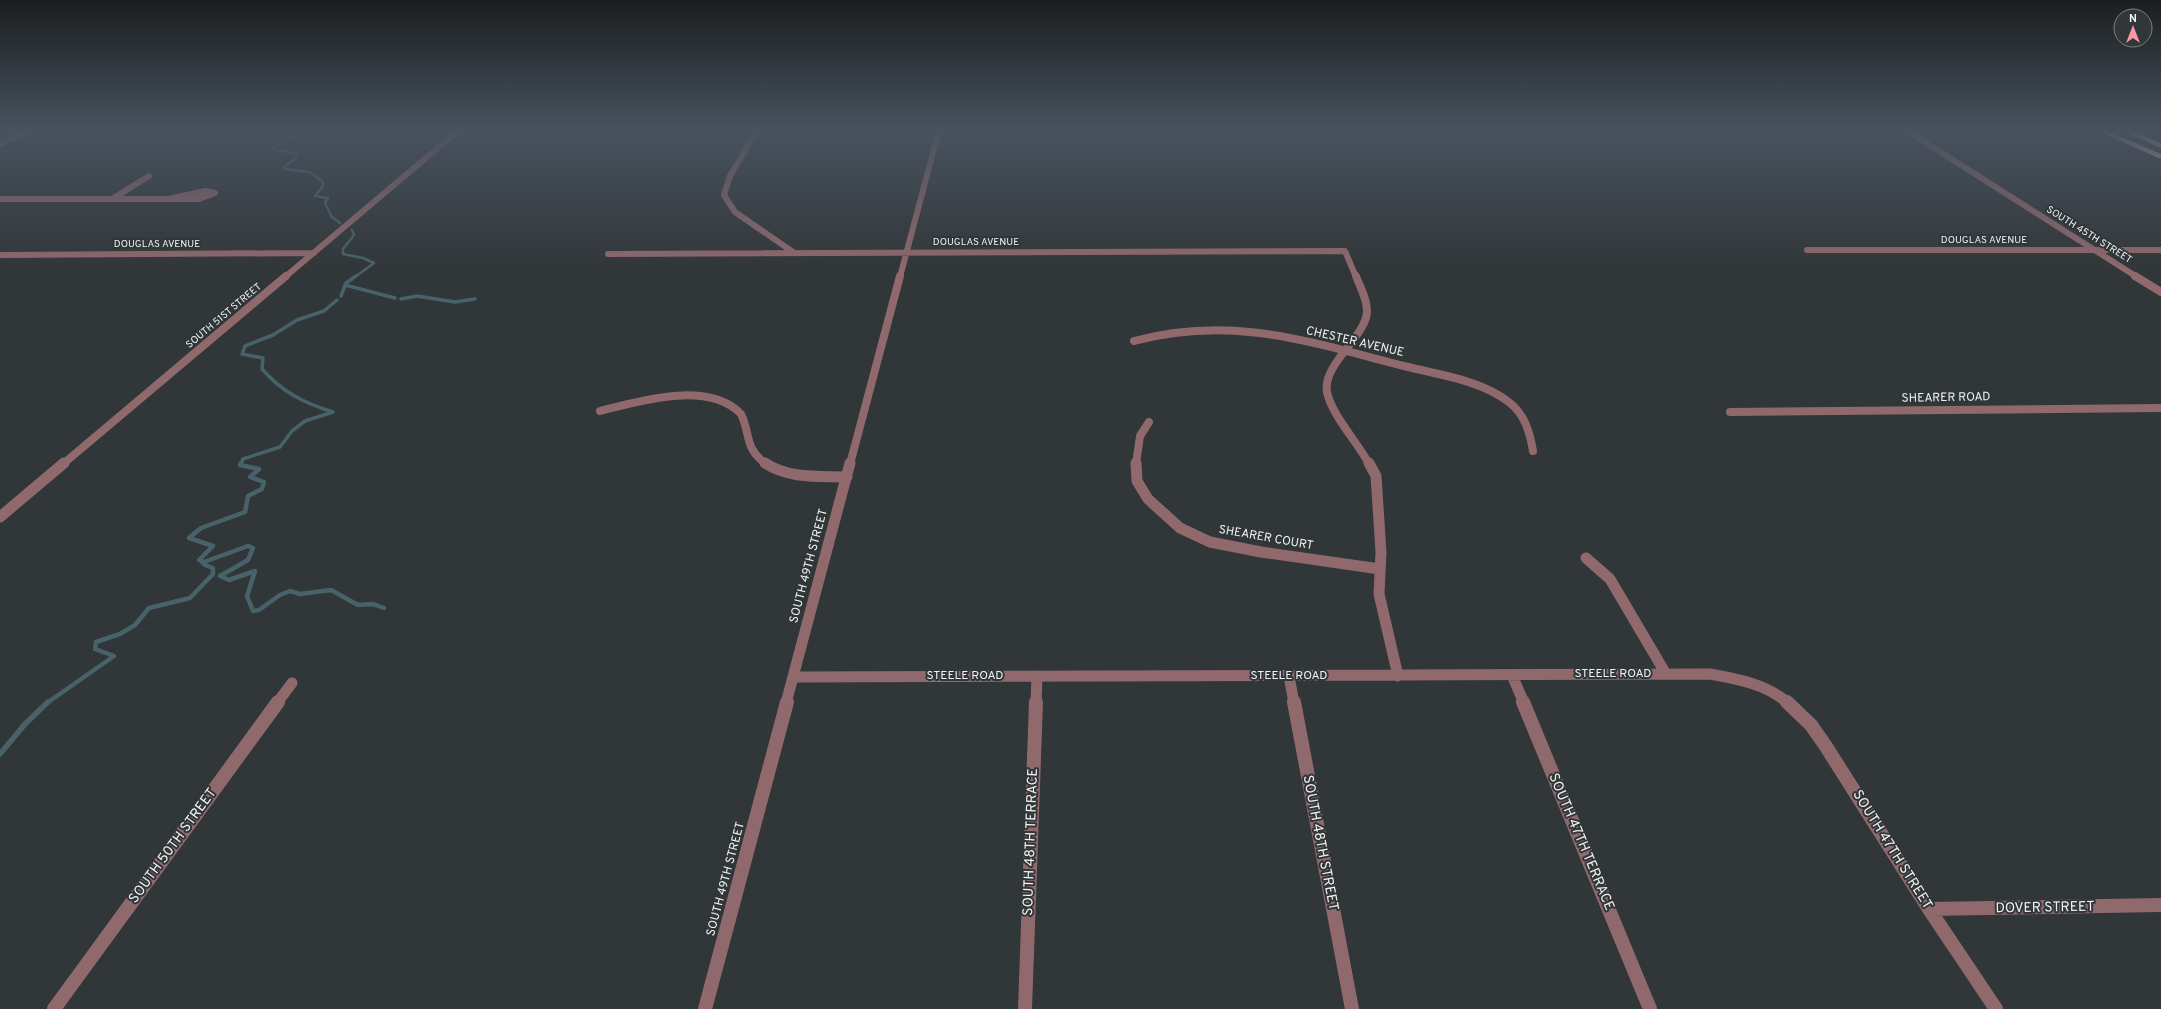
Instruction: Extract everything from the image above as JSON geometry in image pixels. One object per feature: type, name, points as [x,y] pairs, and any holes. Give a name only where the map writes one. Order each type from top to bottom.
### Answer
[{"type":"street","points":[[112,199],[147,177]]},
{"type":"street","name":"SOUTH 51ST STREET","points":[[0,517],[403,177]]},
{"type":"street","points":[[730,177],[724,195],[735,212],[793,252]]},
{"type":"street","name":"SOUTH 49TH STREET","points":[[705,1009],[927,177]]},
{"type":"street","name":"SOUTH 45TH STREET","points":[[1980,177],[2161,292]]},
{"type":"street","points":[[0,199],[169,199],[200,199],[207,198],[215,193],[198,192],[169,199]]},
{"type":"street","name":"DOUGLAS AVENUE","points":[[1807,250],[2161,250]]},
{"type":"street","name":"DOUGLAS AVENUE","points":[[608,254],[793,252],[1345,251],[1365,298],[1367,312],[1363,323],[1344,350]]},
{"type":"street","name":"DOUGLAS AVENUE","points":[[0,254],[314,253]]},
{"type":"street","name":"CHESTER AVENUE","points":[[1134,341],[1179,330],[1228,329],[1265,334],[1344,350],[1452,378],[1494,394],[1510,402],[1520,413],[1530,428],[1533,451]]},
{"type":"street","points":[[1344,350],[1330,373],[1327,392],[1339,419],[1361,449],[1376,476],[1379,501],[1379,594],[1398,676]]},
{"type":"street","points":[[600,411],[635,401],[664,398],[698,396],[721,400],[741,414],[751,450],[763,462],[776,469],[794,474],[847,477]]},
{"type":"street","name":"SHEARER ROAD","points":[[1730,412],[2161,408]]},
{"type":"street","name":"SHEARER COURT","points":[[1149,422],[1140,436],[1136,458],[1137,481],[1148,499],[1180,528],[1210,542],[1261,552],[1380,569]]},
{"type":"street","points":[[1586,558],[1610,579],[1666,674]]},
{"type":"street","name":"STEELE ROAD","points":[[793,677],[1710,674],[1737,679],[1760,686],[1781,697]]},
{"type":"street","name":"SOUTH 47TH TERRACE","points":[[1512,675],[1650,1009]]},
{"type":"street","name":"SOUTH 48TH TERRACE","points":[[1025,1009],[1037,676]]},
{"type":"street","name":"SOUTH 48TH STREET","points":[[1289,676],[1352,1009]]},
{"type":"street","name":"SOUTH 50TH STREET","points":[[54,1009],[292,683]]},
{"type":"street","name":"SOUTH 47TH STREET","points":[[1781,697],[1811,725],[1929,909],[1996,1009]]},
{"type":"street","name":"DOVER STREET","points":[[1929,909],[2161,905]]},
{"type":"waterway","points":[[317,177],[323,182],[323,186],[315,196],[328,198],[325,203],[332,217],[340,223]]},
{"type":"waterway","points":[[352,230],[354,235],[343,249],[343,254],[363,258],[374,263],[355,277]]},
{"type":"waterway","points":[[345,285],[356,276]]},
{"type":"waterway","points":[[341,296],[345,285]]},
{"type":"waterway","points":[[345,285],[395,298]]},
{"type":"waterway","points":[[401,299],[417,296],[455,302],[475,299]]},
{"type":"waterway","points":[[241,464],[243,459],[280,447],[292,431],[305,421],[333,412],[303,401],[277,384],[262,369],[263,358],[242,354],[245,346],[273,335],[297,320],[324,311],[337,300]]},
{"type":"waterway","points":[[201,561],[199,560],[213,546],[189,538],[201,528],[245,512],[248,496],[262,489],[264,482],[250,477],[259,469],[240,465],[241,463]]},
{"type":"waterway","points":[[201,561],[204,562],[248,546],[253,548],[248,560],[220,576],[229,580],[255,571],[247,596],[253,611],[259,610],[280,595],[290,591],[300,594],[331,590],[358,605],[373,604],[384,608]]},
{"type":"waterway","points":[[47,703],[114,656],[95,649],[96,642],[120,634],[135,625],[149,608],[190,598],[213,574],[213,568],[205,565],[201,561]]},
{"type":"waterway","points":[[0,754],[25,724],[48,702]]}]
